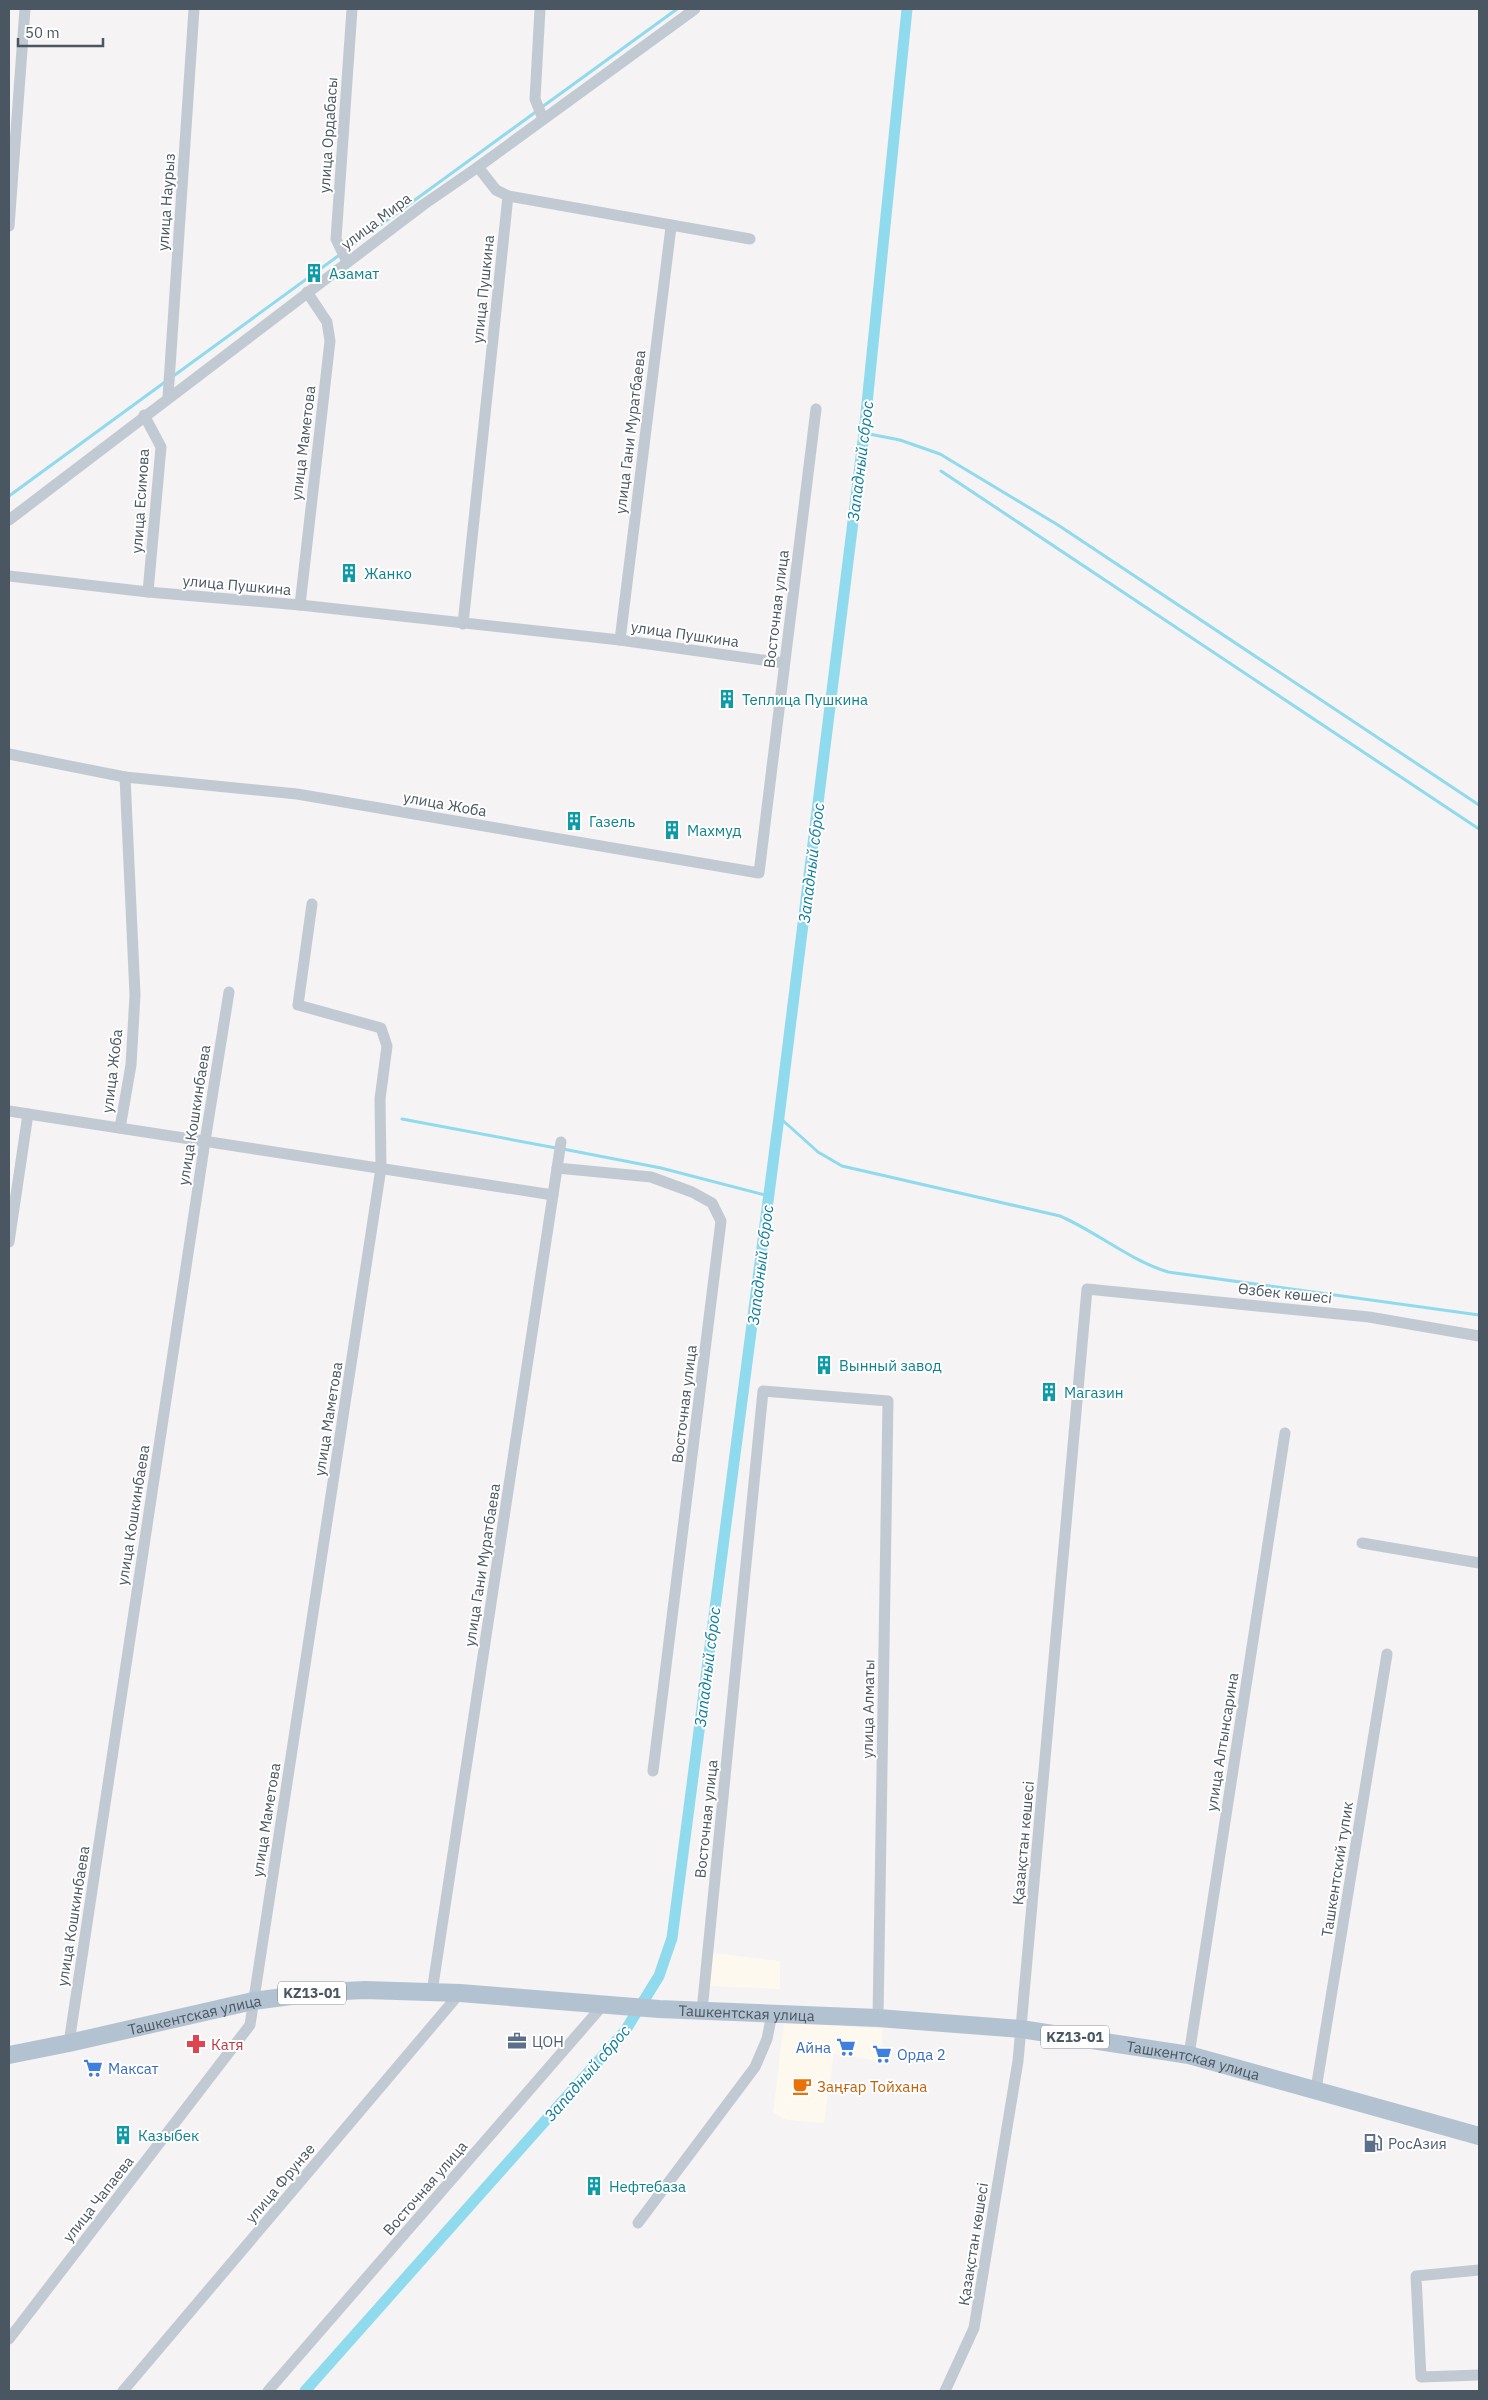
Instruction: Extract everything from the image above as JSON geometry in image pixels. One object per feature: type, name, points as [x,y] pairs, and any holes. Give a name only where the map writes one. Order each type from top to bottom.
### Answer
[{"type":"main road","name":"Ташкентская улица","points":[[9,2054],[69,2043],[254,2001],[322,1992],[364,1990],[432,1992],[659,2009],[878,2018],[1022,2030],[1189,2055],[1479,2136]]},
{"type":"street","points":[[9,226],[25,9]]},
{"type":"street","name":"улица Наурыз","points":[[168,397],[194,9]]},
{"type":"street","name":"улица Ордабасы","points":[[347,262],[336,239],[352,9]]},
{"type":"street","points":[[540,9],[535,99],[543,119]]},
{"type":"street","name":"улица Мира","points":[[9,520],[168,397],[423,205],[695,9]]},
{"type":"street","points":[[478,167],[496,190],[508,196],[671,227],[750,239]]},
{"type":"street","name":"улица Пушкина","points":[[463,624],[508,196]]},
{"type":"street","name":"улица Гани Муратбаева","points":[[620,640],[671,227]]},
{"type":"street","name":"улица Маметова","points":[[300,604],[330,341],[327,322],[307,292]]},
{"type":"street","name":"Восточная улица","points":[[759,873],[816,409]]},
{"type":"street","name":"улица Есимова","points":[[144,416],[162,447],[148,592]]},
{"type":"street","name":"улица Пушкина","points":[[9,576],[148,592],[300,604],[463,624],[620,640],[784,663]]},
{"type":"street","name":"улица Жоба","points":[[9,754],[125,777],[297,794],[759,873]]},
{"type":"street","name":"улица Жоба","points":[[120,1128],[131,1065],[134,995],[125,777]]},
{"type":"street","name":"улица Маметова","points":[[254,2001],[381,1168],[380,1099],[387,1046],[381,1028],[298,1005],[312,904]]},
{"type":"street","name":"улица Кошкинбаева","points":[[69,2043],[204,1141],[230,992]]},
{"type":"street","points":[[9,1111],[553,1195]]},
{"type":"street","points":[[9,1242],[28,1114]]},
{"type":"street","name":"улица Гани Муратбаева","points":[[432,1992],[561,1142]]},
{"type":"street","name":"Восточная улица","points":[[557,1168],[651,1177],[692,1192],[712,1204],[721,1221],[653,1770]]},
{"type":"street","name":"Өзбек көшесі","points":[[1087,1289],[1369,1317],[1479,1336]]},
{"type":"street","name":"Қазақстан көшесі","points":[[944,2391],[974,2328],[1018,2061],[1087,1289]]},
{"type":"street","name":"Восточная улица","points":[[702,2011],[763,1391],[888,1400]]},
{"type":"street","name":"улица Алматы","points":[[878,2018],[888,1400]]},
{"type":"street","name":"улица Алтынсарина","points":[[1189,2055],[1285,1433]]},
{"type":"street","points":[[1362,1543],[1479,1563]]},
{"type":"street","name":"Ташкентский тупик","points":[[1316,2089],[1387,1654]]},
{"type":"street","name":"улица Фрунзе","points":[[122,2391],[460,1994]]},
{"type":"street","name":"улица Чапаева","points":[[9,2339],[250,2025],[254,2001]]},
{"type":"street","name":"Восточная улица","points":[[268,2391],[612,2005]]},
{"type":"street","points":[[638,2223],[755,2067],[767,2039],[772,2014]]},
{"type":"street","points":[[1479,2270],[1416,2276],[1420,2377],[1479,2375]]},
{"type":"shaded area","points":[[712,1953],[780,1961],[780,1989],[710,1986]]},
{"type":"shaded area","points":[[784,2022],[883,2029],[880,2061],[834,2054],[824,2123],[787,2120],[773,2113]]},
{"type":"waterway","points":[[542,107],[677,9]]},
{"type":"waterway","name":"Западный сброс","points":[[305,2391],[625,2031],[659,1976],[672,1938],[779,1117],[864,433],[907,9]]},
{"type":"waterway","points":[[172,377],[537,111]]},
{"type":"waterway","points":[[9,496],[165,382]]},
{"type":"waterway","points":[[864,433],[900,440],[940,454],[1058,525],[1479,805]]},
{"type":"waterway","points":[[941,471],[1479,829]]},
{"type":"waterway","points":[[779,1117],[818,1152],[842,1166],[1060,1216],[1126,1253],[1168,1272],[1479,1315]]},
{"type":"waterway","points":[[402,1119],[556,1148]]},
{"type":"waterway","points":[[563,1149],[661,1168],[769,1196]]},
{"type":"place","name":"Азамат","points":[[314,273]]},
{"type":"place","name":"Жанко","points":[[349,573]]},
{"type":"place","name":"Теплица Пушкина","points":[[727,699]]},
{"type":"place","name":"Газель","points":[[574,821]]},
{"type":"place","name":"Махмуд","points":[[672,830]]},
{"type":"place","name":"Вынный завод","points":[[824,1365]]},
{"type":"place","name":"Магазин","points":[[1049,1392]]},
{"type":"place","name":"ЦОН","points":[[517,2041]]},
{"type":"place","name":"Катя","points":[[196,2044]]},
{"type":"place","name":"Айна","points":[[846,2047]]},
{"type":"place","name":"Орда 2","points":[[882,2054]]},
{"type":"place","name":"Максат","points":[[93,2068]]},
{"type":"place","name":"Заңғар Тойхана","points":[[802,2086]]},
{"type":"place","name":"Казыбек","points":[[123,2135]]},
{"type":"place","name":"РосАзия","points":[[1373,2143]]},
{"type":"place","name":"Нефтебаза","points":[[594,2186]]}]
